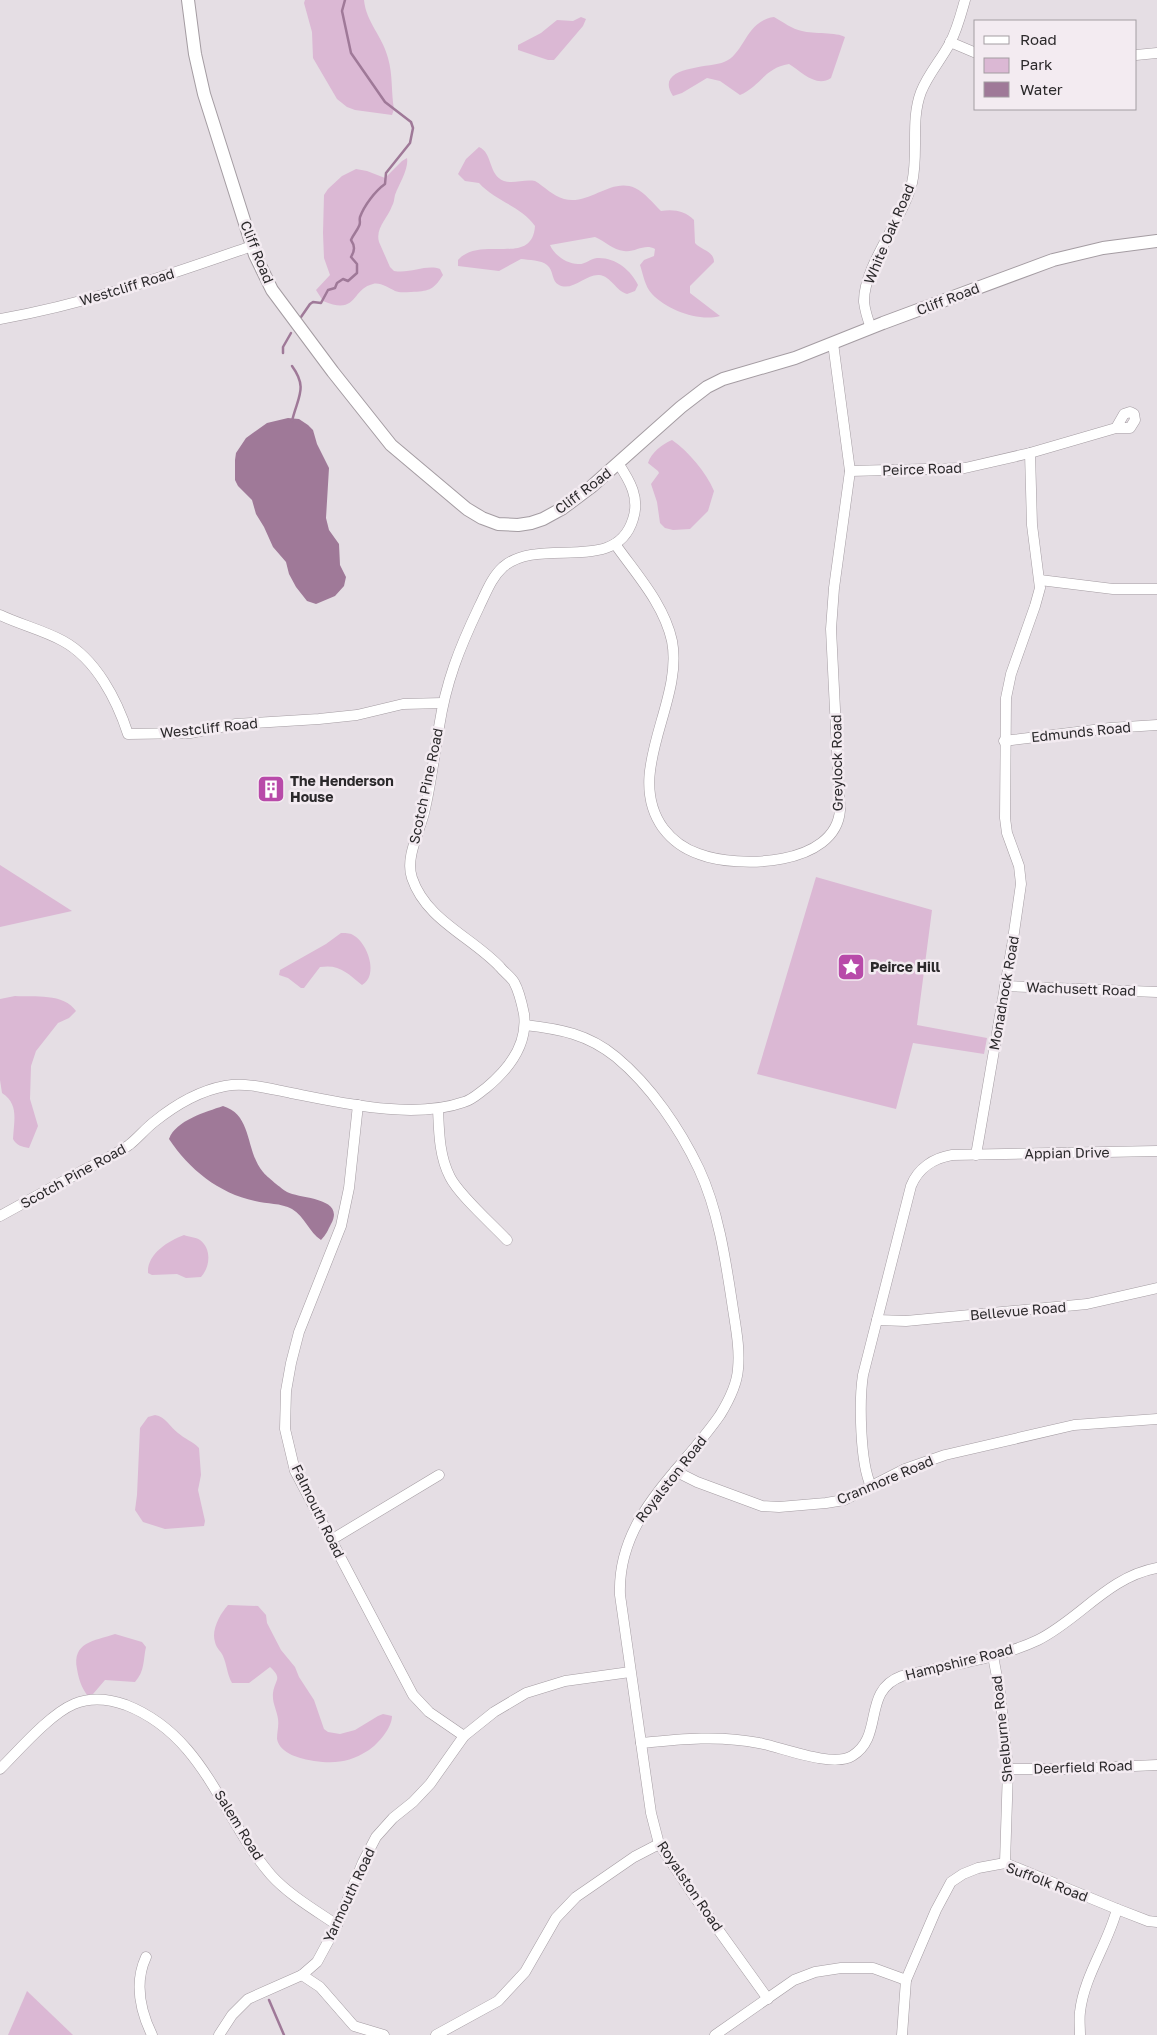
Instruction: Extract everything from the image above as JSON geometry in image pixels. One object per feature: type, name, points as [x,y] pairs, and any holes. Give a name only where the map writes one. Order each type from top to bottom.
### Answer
[{"type":"street","name":"Cliff Road","points":[[188,0],[195,54],[202,85],[252,246],[264,276],[281,303],[377,429],[402,456],[472,512],[498,524],[518,525],[537,521],[550,516],[571,503],[681,407],[717,381],[738,373],[788,361],[871,328],[1061,258],[1103,248],[1157,241]]},
{"type":"street","name":"White Oak Road","points":[[871,328],[864,302],[867,281],[902,211],[912,182],[916,155],[916,113],[921,92],[950,42],[965,0]]},
{"type":"street","points":[[950,42],[974,52]]},
{"type":"street","points":[[1137,55],[1157,53]]},
{"type":"street","name":"Westcliff Road","points":[[0,320],[49,311],[109,294],[252,246]]},
{"type":"street","points":[[833,343],[850,471]]},
{"type":"street","name":"Peirce Road","points":[[850,471],[958,469],[1030,453],[1116,428]]},
{"type":"street","name":"Monadnock Road","points":[[976,1155],[1012,946],[1021,875],[1005,823],[1004,741],[1009,684],[1037,601],[1040,580],[1032,525],[1030,453]]},
{"type":"street","points":[[615,544],[630,528],[635,510],[633,491],[618,463]]},
{"type":"street","name":"Greylock Road","points":[[615,544],[658,606],[667,626],[672,646],[673,668],[671,685],[648,776],[651,803],[658,821],[671,837],[683,847],[698,854],[720,860],[759,862],[802,852],[818,846],[826,838],[835,827],[840,813],[831,629],[834,588],[850,471]]},
{"type":"street","name":"Scotch Pine Road","points":[[0,1216],[129,1145],[180,1102],[201,1093],[226,1086],[250,1085],[358,1105],[405,1109],[438,1109],[467,1102],[503,1073],[519,1050],[525,1026],[522,1006],[514,982],[488,954],[452,929],[430,909],[420,897],[409,866],[424,812],[443,703],[459,650],[490,584],[504,567],[518,558],[528,555],[595,551],[615,544]]},
{"type":"street","points":[[1040,580],[1113,589],[1157,589]]},
{"type":"street","name":"Westcliff Road","points":[[0,614],[65,642],[87,659],[120,710],[128,734],[190,733],[236,724],[319,719],[357,714],[403,704],[443,703]]},
{"type":"street","name":"Edmunds Road","points":[[1004,741],[1110,728],[1157,725]]},
{"type":"street","name":"Wachusett Road","points":[[1005,986],[1157,992]]},
{"type":"street","name":"Royalston Road","points":[[525,1026],[569,1032],[588,1039],[616,1056],[659,1103],[680,1135],[699,1170],[710,1197],[731,1294],[738,1351],[738,1372],[727,1404],[720,1415],[641,1515],[629,1538],[623,1558],[620,1595],[651,1813],[659,1844],[768,1999]]},
{"type":"street","name":"Falmouth Road","points":[[358,1105],[349,1188],[341,1226],[323,1276],[299,1332],[286,1391],[285,1429],[295,1471],[413,1695],[430,1712],[464,1736]]},
{"type":"street","points":[[438,1109],[439,1140],[450,1177],[466,1198],[507,1240]]},
{"type":"street","name":"Appian Drive","points":[[976,1155],[1157,1151]]},
{"type":"street","points":[[871,1486],[864,1464],[862,1392],[864,1369],[914,1178],[926,1166],[940,1158],[952,1155],[976,1155]]},
{"type":"street","name":"Bellevue Road","points":[[877,1320],[906,1321],[1078,1305],[1101,1302],[1157,1288]]},
{"type":"street","name":"Cranmore Road","points":[[675,1471],[725,1493],[757,1504],[773,1507],[839,1501],[854,1496],[920,1463],[953,1453],[1074,1425],[1157,1419]]},
{"type":"street","points":[[332,1540],[438,1475]]},
{"type":"street","name":"Hampshire Road","points":[[641,1743],[703,1738],[735,1739],[766,1744],[793,1753],[843,1760],[856,1753],[867,1740],[877,1699],[882,1689],[889,1682],[902,1676],[993,1656],[1041,1638],[1114,1585],[1137,1573],[1157,1568]]},
{"type":"street","name":"Shelburne Road","points":[[993,1656],[1000,1693],[1008,1769],[1005,1863]]},
{"type":"street","name":"Yarmouth Road","points":[[219,2035],[232,2015],[248,1999],[302,1975],[317,1962],[338,1925],[363,1862],[376,1837],[393,1818],[413,1802],[430,1784],[464,1736],[494,1712],[526,1693],[565,1682],[630,1672]]},
{"type":"street","name":"Salem Road","points":[[0,1768],[55,1716],[74,1704],[90,1700],[112,1700],[138,1710],[170,1734],[194,1756],[219,1793],[248,1843],[272,1876],[300,1899],[338,1925]]},
{"type":"street","name":"Deerfield Road","points":[[1008,1769],[1067,1769],[1157,1765]]},
{"type":"street","points":[[436,2035],[498,2001],[525,1972],[556,1918],[576,1897],[634,1857],[659,1844]]},
{"type":"street","name":"Suffolk Road","points":[[902,2035],[906,1980],[936,1910],[951,1882],[963,1874],[978,1868],[1005,1863],[1116,1909],[1148,1921],[1157,1922]]},
{"type":"street","points":[[1080,2035],[1080,2011],[1088,1984],[1114,1921],[1116,1909]]},
{"type":"street","points":[[146,1956],[139,1977],[139,1993],[144,2019],[152,2035]]},
{"type":"street","points":[[715,2035],[794,1980],[815,1972],[841,1968],[873,1968],[906,1980]]},
{"type":"street","points":[[302,1975],[320,1987],[354,2026],[384,2035]]},
{"type":"green space","points":[[305,0],[364,0],[365,8],[386,50],[390,64],[394,109],[392,115],[355,110],[347,107],[337,99],[313,58],[312,32],[304,3]]},
{"type":"green space","points":[[581,17],[586,19],[583,26],[554,60],[548,60],[518,50],[518,45],[541,33],[557,20],[573,21]]},
{"type":"green space","points":[[774,17],[798,30],[836,34],[845,37],[831,78],[820,81],[809,78],[789,64],[774,69],[753,87],[740,95],[720,81],[707,78],[682,93],[673,96],[669,86],[670,79],[676,74],[696,67],[724,62],[731,58],[757,25],[764,20]]},
{"type":"green space","points":[[479,147],[487,154],[495,174],[504,181],[535,181],[556,196],[573,200],[591,196],[609,188],[626,186],[635,188],[649,198],[661,211],[679,211],[691,217],[694,220],[695,243],[712,255],[714,262],[690,286],[690,293],[720,316],[693,316],[675,310],[652,294],[646,284],[640,265],[644,260],[654,256],[655,249],[651,247],[632,251],[620,250],[595,237],[550,245],[565,261],[574,264],[585,263],[597,258],[616,262],[631,274],[638,285],[635,291],[627,294],[607,278],[599,275],[594,275],[574,285],[564,287],[556,283],[549,267],[535,260],[521,259],[499,271],[458,266],[458,260],[468,253],[479,250],[515,248],[525,245],[532,238],[535,226],[523,213],[493,195],[479,183],[465,181],[458,174],[466,159]]},
{"type":"green space","points":[[407,158],[405,172],[393,204],[379,232],[379,242],[390,267],[394,271],[435,268],[440,269],[443,275],[433,287],[426,290],[399,292],[373,284],[361,291],[348,304],[334,305],[323,301],[316,290],[330,275],[324,258],[324,195],[342,176],[356,169],[385,178]]},
{"type":"green space","points":[[672,440],[685,450],[696,463],[714,491],[708,511],[690,529],[673,530],[665,528],[660,523],[657,502],[651,484],[659,473],[648,463],[649,459],[657,449]]},
{"type":"green space","points":[[0,865],[72,911],[0,927]]},
{"type":"green space","name":"Peirce Hill","points":[[816,877],[932,910],[917,1025],[987,1038],[984,1054],[913,1043],[896,1109],[757,1074]]},
{"type":"green space","points":[[341,933],[353,935],[367,952],[371,967],[370,975],[362,985],[343,970],[327,966],[320,967],[304,988],[279,975],[280,970],[326,944]]},
{"type":"green space","points":[[15,996],[48,997],[64,1001],[76,1011],[69,1018],[58,1023],[36,1051],[31,1066],[30,1099],[38,1126],[29,1148],[16,1143],[13,1139],[13,1107],[11,1102],[2,1093],[0,1080],[0,999]]},
{"type":"green space","points":[[184,1235],[198,1239],[206,1248],[208,1263],[201,1277],[186,1278],[177,1274],[152,1275],[148,1273],[151,1260],[155,1254],[171,1241]]},
{"type":"green space","points":[[155,1415],[165,1420],[178,1433],[199,1448],[201,1475],[198,1490],[205,1521],[204,1526],[165,1529],[143,1522],[135,1510],[140,1428],[148,1417]]},
{"type":"green space","points":[[228,1605],[258,1606],[266,1615],[267,1623],[281,1650],[295,1667],[299,1677],[314,1700],[324,1729],[328,1732],[340,1734],[355,1730],[383,1714],[392,1716],[390,1726],[380,1740],[362,1754],[349,1760],[336,1762],[303,1759],[292,1755],[282,1748],[277,1739],[278,1719],[273,1697],[277,1679],[276,1674],[270,1667],[249,1683],[232,1683],[223,1656],[216,1644],[214,1637],[215,1627],[219,1617]]},
{"type":"green space","points":[[115,1634],[142,1642],[146,1647],[141,1674],[135,1682],[105,1680],[93,1694],[87,1695],[79,1680],[76,1660],[78,1653],[86,1644]]},
{"type":"green space","points":[[27,1991],[73,2035],[8,2035]]},
{"type":"water","points":[[288,418],[299,419],[313,430],[317,444],[329,468],[326,518],[329,530],[339,544],[340,565],[346,577],[344,586],[335,596],[316,604],[307,601],[296,587],[289,574],[286,562],[273,547],[256,514],[252,500],[238,486],[235,480],[236,453],[246,438],[267,423]]},
{"type":"water","points":[[223,1106],[233,1111],[239,1117],[248,1134],[257,1164],[267,1176],[287,1192],[320,1200],[332,1209],[334,1215],[331,1224],[321,1240],[292,1209],[242,1197],[217,1186],[195,1170],[169,1139],[173,1132],[185,1122],[200,1114]]},
{"type":"waterway","points":[[301,317],[310,304],[313,302],[321,303],[328,290],[335,288],[337,283],[343,279],[348,281],[357,273],[357,264],[351,257],[354,248],[351,240],[360,225],[360,217],[364,208],[385,184],[386,173],[410,143],[413,128],[411,122],[385,102],[351,53],[342,11],[345,0]]},
{"type":"waterway","points":[[283,353],[283,347],[291,333]]},
{"type":"waterway","points":[[292,366],[300,380],[301,386],[292,421]]},
{"type":"waterway","points":[[269,2000],[284,2035]]},
{"type":"place","name":"The Henderson House","points":[[271,789]]},
{"type":"place","name":"Peirce Hill","points":[[851,967]]}]
